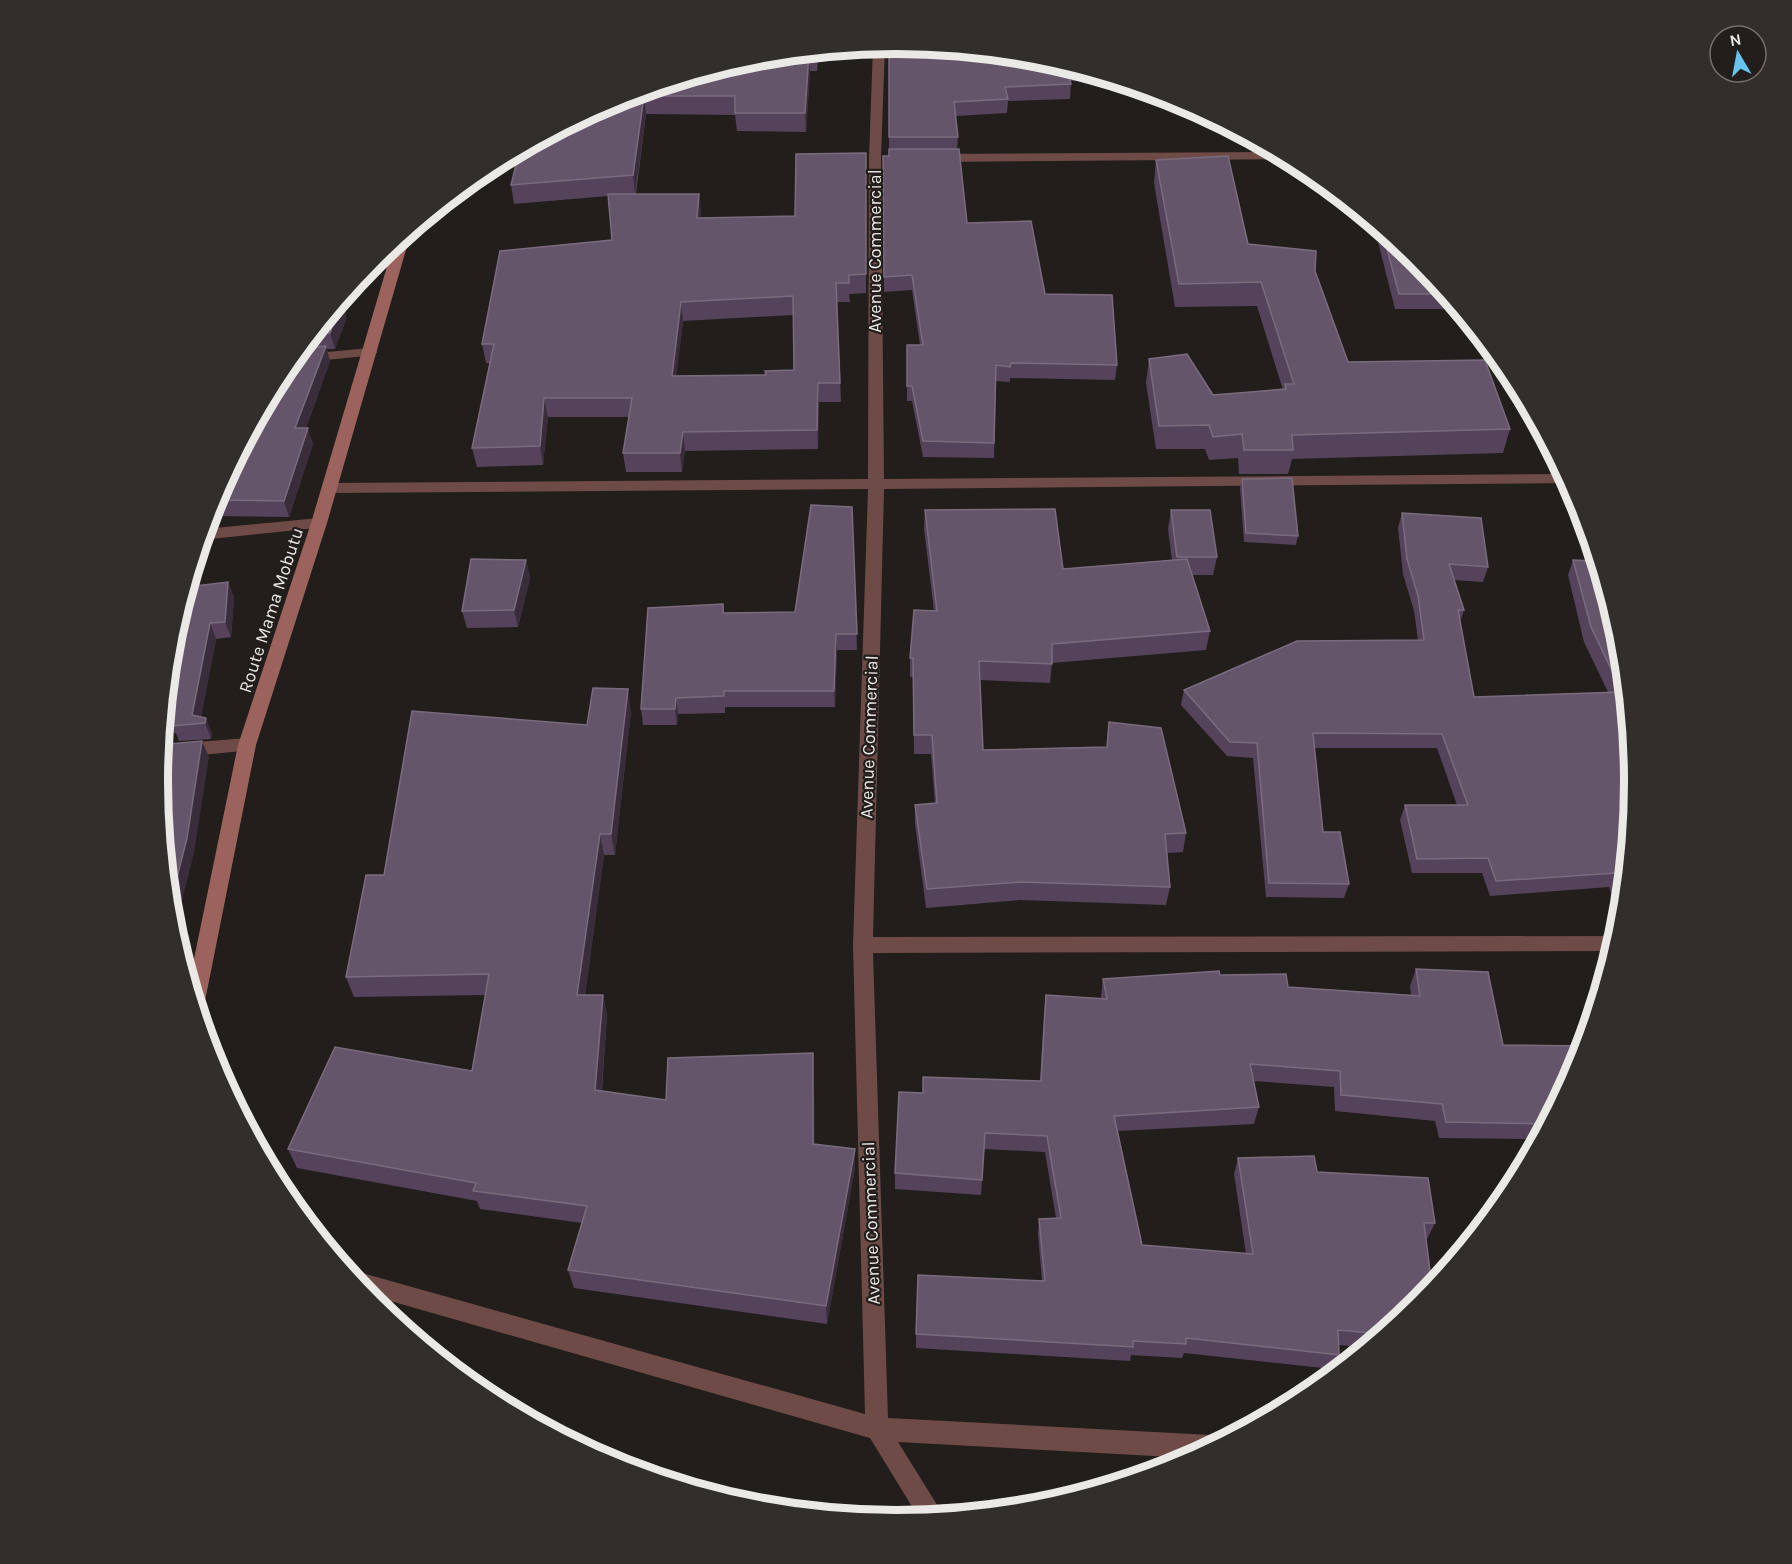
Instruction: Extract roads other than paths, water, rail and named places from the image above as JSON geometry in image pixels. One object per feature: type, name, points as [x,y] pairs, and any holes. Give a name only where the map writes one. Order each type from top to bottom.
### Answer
[{"type":"street","name":"Avenue Commercial","points":[[877,1429],[863,945],[876,484],[879,55]]},
{"type":"street","points":[[921,158],[1267,156]]},
{"type":"street","name":"Route Mama Mobutu","points":[[198,986],[248,745],[320,523],[399,251]]},
{"type":"street","points":[[305,358],[369,352]]},
{"type":"street","points":[[329,488],[1558,479]]},
{"type":"street","points":[[212,534],[320,523]]},
{"type":"street","points":[[169,751],[248,745]]},
{"type":"street","points":[[863,945],[1605,943]]},
{"type":"street","points":[[370,1285],[877,1429],[1194,1446]]},
{"type":"street","points":[[877,1429],[927,1509]]}]
